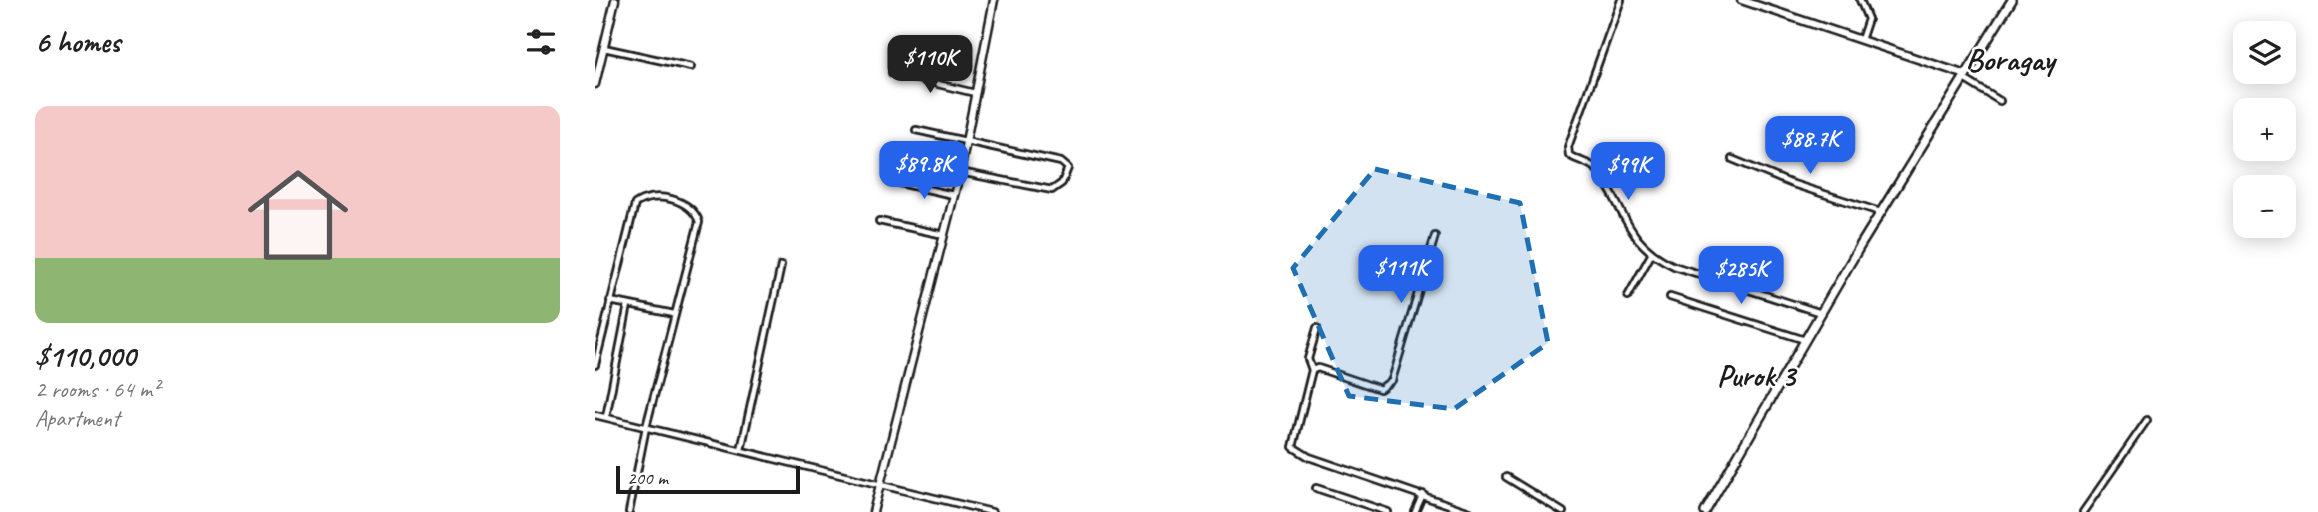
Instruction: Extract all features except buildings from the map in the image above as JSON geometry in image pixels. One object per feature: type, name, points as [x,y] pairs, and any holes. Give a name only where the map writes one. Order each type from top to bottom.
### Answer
[{"type":"main road","points":[[1705,512],[1881,212],[2012,0]]},
{"type":"street","points":[[595,83],[615,0]]},
{"type":"street","points":[[873,512],[967,143],[994,0]]},
{"type":"street","points":[[1621,0],[1568,151],[1571,157],[1595,168],[1627,224],[1652,253],[1674,266],[1821,313]]},
{"type":"street","points":[[1741,0],[1965,77],[2000,102]]},
{"type":"street","points":[[1860,0],[1868,19],[1861,40]]},
{"type":"street","points":[[604,48],[691,67]]},
{"type":"street","points":[[892,73],[975,93]]},
{"type":"street","points":[[916,130],[1061,162],[1067,164],[1068,172],[1062,183],[1052,190],[960,172]]},
{"type":"street","points":[[1733,159],[1790,183],[1881,212]]},
{"type":"street","points":[[900,183],[953,195]]},
{"type":"street","points":[[595,365],[635,204],[649,197],[683,202],[693,208],[699,222],[646,428],[629,512]]},
{"type":"street","points":[[879,221],[944,235]]},
{"type":"street","points":[[1312,370],[1318,368],[1376,388],[1388,384],[1435,236]]},
{"type":"street","points":[[1628,296],[1652,253]]},
{"type":"street","points":[[741,450],[781,266]]},
{"type":"street","points":[[1670,297],[1805,340]]},
{"type":"street","points":[[610,301],[674,314]]},
{"type":"street","points":[[606,417],[628,305]]},
{"type":"street","points":[[1317,328],[1308,359],[1312,370],[1294,433],[1293,447],[1296,451],[1470,512]]},
{"type":"street","points":[[595,415],[992,512]]},
{"type":"street","points":[[2083,512],[2147,420]]},
{"type":"street","points":[[1506,477],[1563,512]]},
{"type":"street","points":[[1316,488],[1388,512]]},
{"type":"street","points":[[1415,512],[1423,494]]},
{"type":"highlighted area","points":[[1375,169],[1520,203],[1548,343],[1454,409],[1349,396],[1293,268]]},
{"type":"district","name":"Boragay","points":[[2010,59]]},
{"type":"district","name":"Purok 3","points":[[1756,376]]}]
